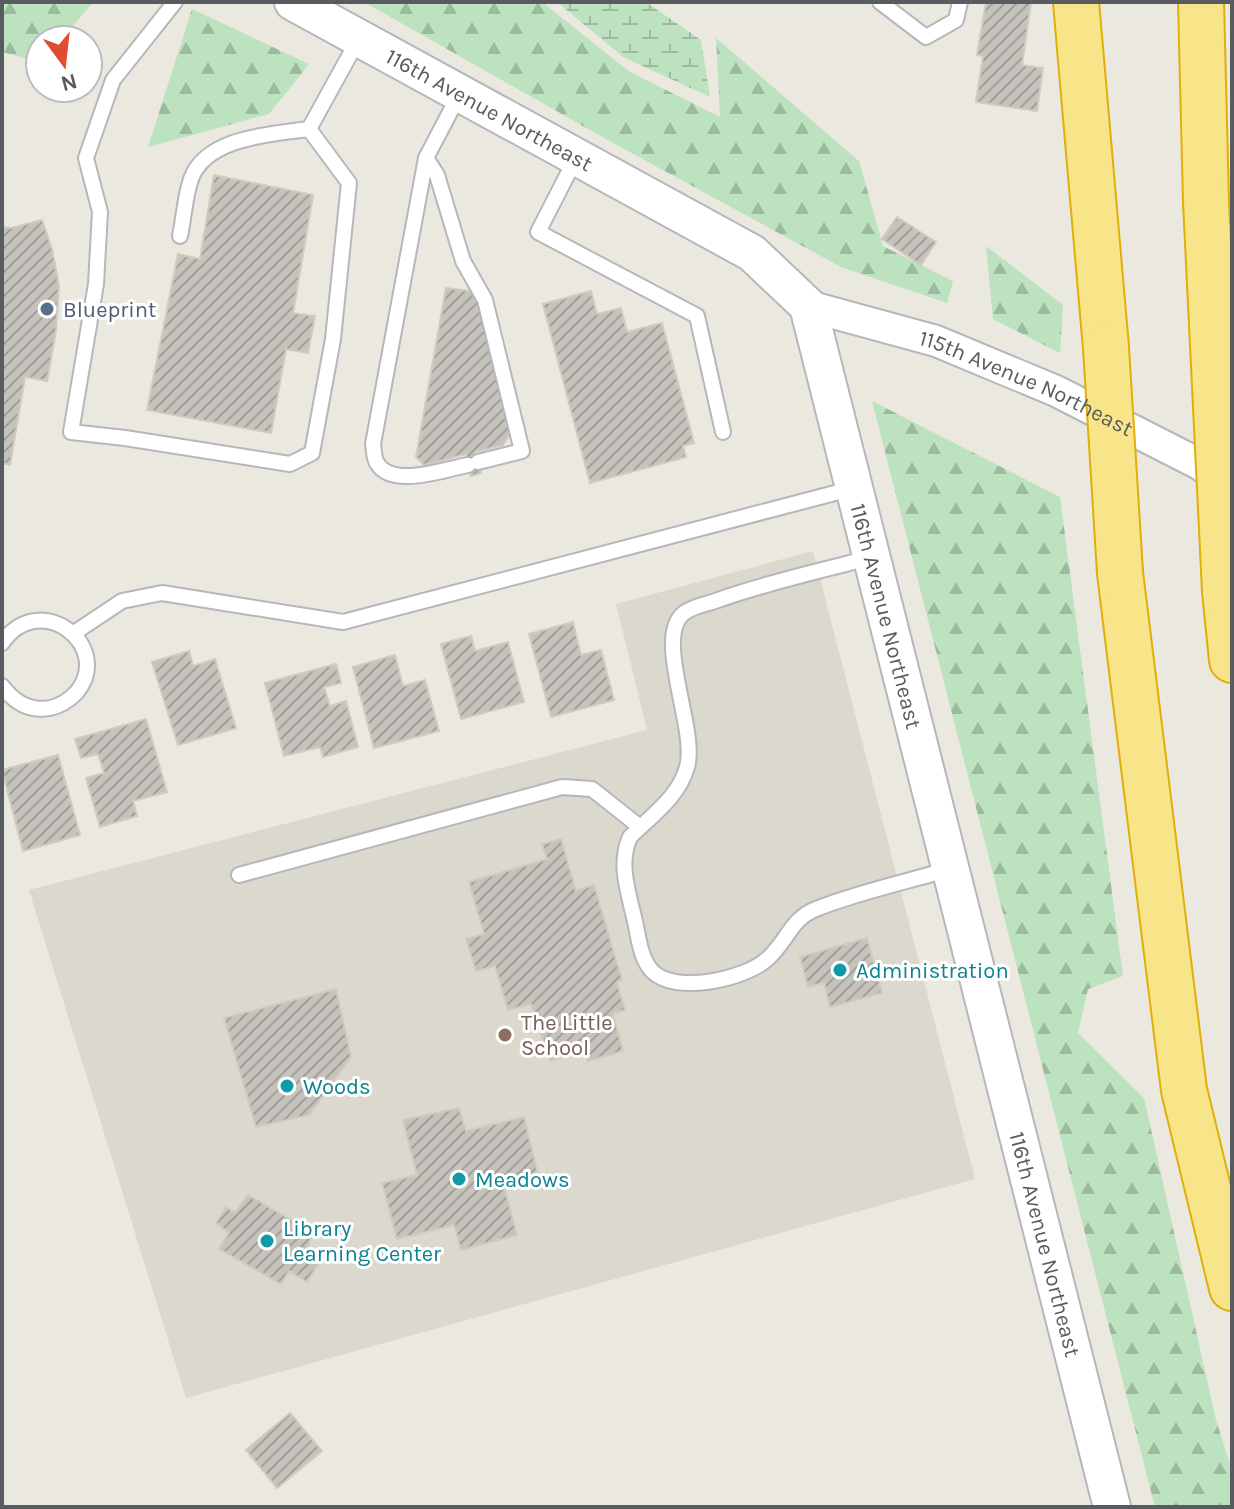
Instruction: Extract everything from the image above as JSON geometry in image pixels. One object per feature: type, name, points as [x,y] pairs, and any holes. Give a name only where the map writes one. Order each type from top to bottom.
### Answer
[{"type":"highway","points":[[1076,2],[1095,113]]},
{"type":"highway","points":[[1101,2],[1095,113],[1120,573],[1184,1090],[1232,1288]]},
{"type":"highway","points":[[1201,2],[1206,202],[1225,591],[1232,660]]},
{"type":"street","name":"116th Avenue Northeast","points":[[293,2],[752,253],[808,306],[1112,1507]]},
{"type":"street","name":"115th Avenue Northeast","points":[[808,306],[936,341],[1056,391],[1199,464],[1232,487]]},
{"type":"lane","points":[[175,2],[113,80],[86,158],[100,212],[96,284],[71,432],[290,464],[312,453],[333,339],[349,183],[309,129]]},
{"type":"lane","points":[[880,2],[926,37],[956,20],[960,2]]},
{"type":"lane","points":[[309,129],[359,39]]},
{"type":"lane","points":[[426,158],[437,175],[463,261],[485,300],[522,451],[402,478],[387,473],[376,463],[373,444],[426,158],[459,95]]},
{"type":"lane","points":[[180,236],[191,178],[214,152],[273,134],[309,129]]},
{"type":"lane","points":[[576,158],[538,232],[697,316],[723,432]]},
{"type":"lane","points":[[74,633],[122,601],[162,593],[343,622],[854,488]]},
{"type":"lane","points":[[872,557],[735,594],[688,611],[676,624],[672,642],[691,749],[688,765],[675,793],[630,837],[626,846],[623,867],[642,953],[652,971],[662,978],[679,983],[719,981],[756,968],[777,948],[795,921],[816,909],[951,869]]},
{"type":"lane","points":[[2,643],[21,624],[49,620],[74,633],[86,661],[85,676],[78,690],[68,701],[54,708],[24,706],[11,698],[2,686]]},
{"type":"lane","points":[[239,875],[562,787],[592,789],[640,827]]},
{"type":"shaded area","name":"The Little School","points":[[813,551],[975,1179],[186,1398],[29,890],[647,730],[616,604]]},
{"type":"green space","points":[[2,2],[93,2],[74,24],[24,24],[24,58],[2,52]]},
{"type":"green space","points":[[364,2],[542,2],[630,72],[720,117],[716,38],[859,161],[883,246],[953,281],[947,303],[841,267]]},
{"type":"green space","points":[[557,2],[646,2],[701,40],[710,97],[623,57]]},
{"type":"green space","points":[[192,9],[309,64],[269,114],[148,147]]},
{"type":"green space","points":[[986,246],[1063,305],[1060,353],[993,319]]},
{"type":"green space","points":[[872,401],[1060,497],[1123,976],[1088,989],[1078,1033],[1144,1098],[1216,1420],[1232,1470],[1232,1507],[1155,1507]]},
{"type":"building","points":[[986,2],[1031,2],[1022,65],[1043,68],[1037,111],[976,102],[983,56],[977,55]]},
{"type":"building","points":[[214,175],[313,195],[293,313],[315,316],[308,353],[286,349],[271,433],[147,410],[178,254],[200,259]]},
{"type":"building","points":[[897,217],[936,242],[921,265],[882,239]]},
{"type":"building","points":[[42,220],[52,249],[59,286],[56,331],[47,381],[25,377],[10,465],[2,463],[2,227],[11,228]]},
{"type":"building","points":[[446,288],[478,292],[513,429],[503,445],[475,452],[481,473],[471,476],[466,454],[424,465],[416,457]]},
{"type":"building","points":[[591,291],[597,314],[621,308],[627,332],[662,323],[694,443],[683,446],[686,457],[590,483],[543,304]]},
{"type":"building","points":[[573,622],[581,655],[601,650],[614,700],[551,717],[529,634]]},
{"type":"building","points":[[471,636],[475,651],[508,642],[524,702],[461,719],[441,644]]},
{"type":"building","points":[[189,651],[193,666],[215,659],[236,728],[178,745],[152,662]]},
{"type":"building","points":[[395,655],[403,686],[425,680],[439,731],[374,748],[353,667]]},
{"type":"building","points":[[336,664],[341,683],[324,687],[330,706],[346,701],[358,747],[323,757],[320,747],[284,756],[265,683]]},
{"type":"building","points":[[146,719],[167,792],[133,801],[137,816],[100,827],[86,778],[104,773],[98,754],[81,758],[75,739]]},
{"type":"building","points":[[58,755],[80,835],[23,851],[2,770]]},
{"type":"building","points":[[561,839],[576,891],[594,885],[622,980],[617,982],[625,1010],[613,1014],[623,1051],[588,1061],[584,1050],[550,1061],[531,1004],[508,1010],[495,966],[476,971],[466,939],[484,934],[469,882],[547,859],[542,844]]},
{"type":"building","name":"Administration","points":[[867,938],[882,993],[830,1007],[824,983],[808,987],[800,957]]},
{"type":"building","name":"Woods","points":[[336,989],[351,1057],[309,1115],[256,1127],[224,1018]]},
{"type":"building","name":"Meadows","points":[[459,1108],[466,1131],[524,1117],[538,1174],[503,1183],[517,1235],[461,1250],[454,1225],[397,1239],[382,1183],[417,1175],[403,1120]]},
{"type":"building","name":"Library Learning Center","points":[[248,1195],[312,1232],[308,1249],[320,1261],[307,1282],[289,1271],[281,1284],[219,1249],[229,1233],[216,1223],[226,1207],[235,1213]]},
{"type":"building","points":[[290,1413],[322,1451],[277,1488],[246,1450]]},
{"type":"place","name":"Blueprint","points":[[47,309]]},
{"type":"place","name":"Administration","points":[[840,970]]},
{"type":"place","name":"The Little School","points":[[505,1035]]},
{"type":"place","name":"Woods","points":[[287,1086]]},
{"type":"place","name":"Meadows","points":[[459,1179]]},
{"type":"place","name":"Library Learning Center","points":[[267,1241]]}]
